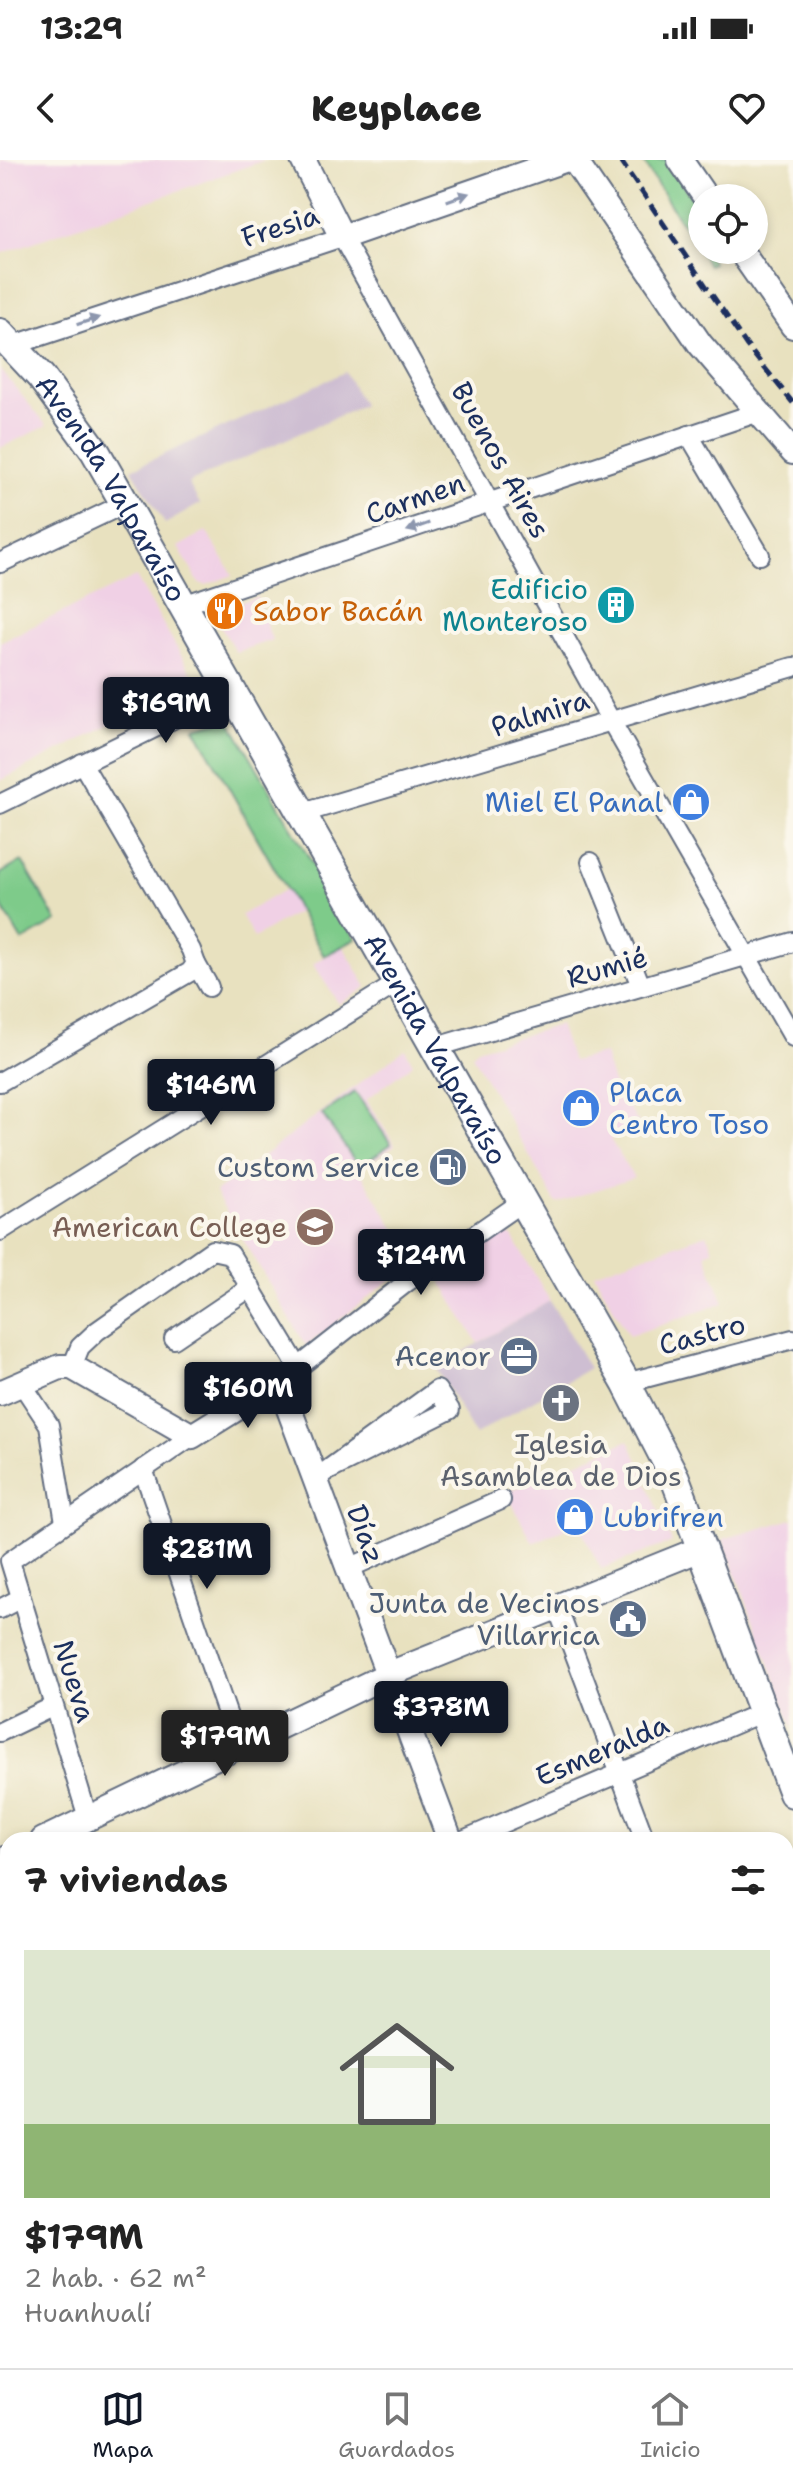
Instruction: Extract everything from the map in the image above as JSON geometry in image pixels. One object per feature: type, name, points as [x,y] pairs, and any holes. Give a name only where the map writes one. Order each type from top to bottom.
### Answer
[{"type":"main road","name":"Avenida Valparaíso","points":[[5,337],[95,451],[126,503],[626,1383],[675,1478],[793,1793]]},
{"type":"street","name":"Buenos Aires","points":[[303,160],[342,237],[611,721],[793,1037]]},
{"type":"street","name":"Fresia","points":[[5,337],[342,237],[564,160]]},
{"type":"street","points":[[574,160],[684,322],[756,413],[793,452]]},
{"type":"street","points":[[680,160],[696,184]]},
{"type":"street","points":[[750,264],[793,326]]},
{"type":"street","name":"Carmen","points":[[183,605],[756,413]]},
{"type":"street","points":[[689,435],[760,555]]},
{"type":"street","points":[[0,563],[126,503]]},
{"type":"street","name":"Palmira","points":[[303,813],[793,667]]},
{"type":"street","points":[[0,804],[232,690]]},
{"type":"street","points":[[82,763],[191,950],[209,987]]},
{"type":"street","points":[[591,862],[641,986]]},
{"type":"street","name":"Rumié","points":[[436,1047],[793,942]]},
{"type":"street","points":[[0,1082],[190,972],[196,964]]},
{"type":"street","points":[[0,1231],[132,1152],[399,982]]},
{"type":"street","points":[[192,1436],[72,1367],[60,1367],[11,1388],[49,1425],[65,1522],[192,1436],[279,1382],[394,1291],[523,1201]]},
{"type":"street","points":[[72,1367],[80,1347],[97,1331],[212,1250],[222,1250],[230,1254],[298,1367]]},
{"type":"street","points":[[174,1339],[251,1287]]},
{"type":"street","name":"Castro","points":[[626,1383],[793,1339]]},
{"type":"street","name":"Díaz","points":[[279,1382],[320,1475],[347,1569],[447,1832]]},
{"type":"street","points":[[437,1390],[450,1410],[340,1464],[320,1475],[437,1390]]},
{"type":"street","points":[[143,1469],[231,1725]]},
{"type":"street","points":[[347,1569],[501,1500]]},
{"type":"street","name":"Nueva","points":[[65,1522],[10,1561],[88,1818]]},
{"type":"street","points":[[59,1832],[387,1675],[703,1548]]},
{"type":"street","points":[[0,1609],[21,1598]]},
{"type":"street","points":[[557,1607],[642,1832]]},
{"type":"street","points":[[0,1732],[52,1707]]},
{"type":"street","name":"Esmeralda","points":[[481,1832],[763,1712]]},
{"type":"shaded area","points":[[0,160],[265,160],[0,254]]},
{"type":"shaded area","points":[[0,369],[47,426],[0,448]]},
{"type":"shaded area","points":[[345,372],[363,405],[188,483],[200,504],[165,524],[132,469]]},
{"type":"shaded area","points":[[206,531],[233,575],[206,585],[199,583],[178,547]]},
{"type":"shaded area","points":[[136,577],[192,674],[185,685],[0,781],[0,642]]},
{"type":"shaded area","points":[[257,597],[272,640],[236,652],[214,616],[217,610]]},
{"type":"shaded area","points":[[286,889],[299,911],[254,938],[241,915]]},
{"type":"shaded area","points":[[343,946],[367,987],[339,1004],[313,964]]},
{"type":"shaded area","points":[[559,1025],[572,1061],[604,1054],[613,1083],[643,1130],[610,1139],[634,1178],[556,1203],[472,1055],[477,1049]]},
{"type":"shaded area","name":"American College","points":[[405,1049],[413,1064],[366,1100],[395,1145],[359,1170],[415,1261],[306,1346],[215,1192]]},
{"type":"shaded area","points":[[504,1233],[513,1237],[550,1301],[478,1343],[440,1280]]},
{"type":"shaded area","points":[[707,1234],[713,1250],[705,1253],[724,1303],[629,1336],[594,1273]]},
{"type":"shaded area","name":"Acenor","points":[[550,1301],[589,1368],[475,1435],[436,1368]]},
{"type":"shaded area","points":[[629,1440],[672,1542],[601,1569],[584,1535],[574,1525],[533,1543],[506,1492]]},
{"type":"shaded area","points":[[793,1519],[793,1728],[723,1539]]},
{"type":"green space","points":[[642,160],[668,160],[688,193],[688,233]]},
{"type":"green space","points":[[229,719],[356,939],[324,956],[195,728]]},
{"type":"green space","points":[[22,861],[57,921],[22,941],[0,903],[0,874]]},
{"type":"green space","points":[[355,1092],[391,1144],[359,1167],[322,1114]]},
{"type":"railway","points":[[620,160],[747,346],[793,403]]},
{"type":"place","name":"Edificio Monteroso","points":[[616,605]]},
{"type":"place","name":"Sabor Bacán","points":[[225,611]]},
{"type":"place","name":"Miel El Panal","points":[[691,802]]},
{"type":"place","name":"Placa Centro Toso","points":[[581,1108]]},
{"type":"place","name":"Custom Service","points":[[448,1167]]},
{"type":"place","name":"American College","points":[[315,1227]]},
{"type":"place","name":"Acenor","points":[[519,1356]]},
{"type":"place","name":"Iglesia Asamblea de Dios","points":[[561,1403]]},
{"type":"place","name":"Lubrifren","points":[[575,1517]]},
{"type":"place","name":"Junta de Vecinos Villarrica","points":[[628,1619]]}]
